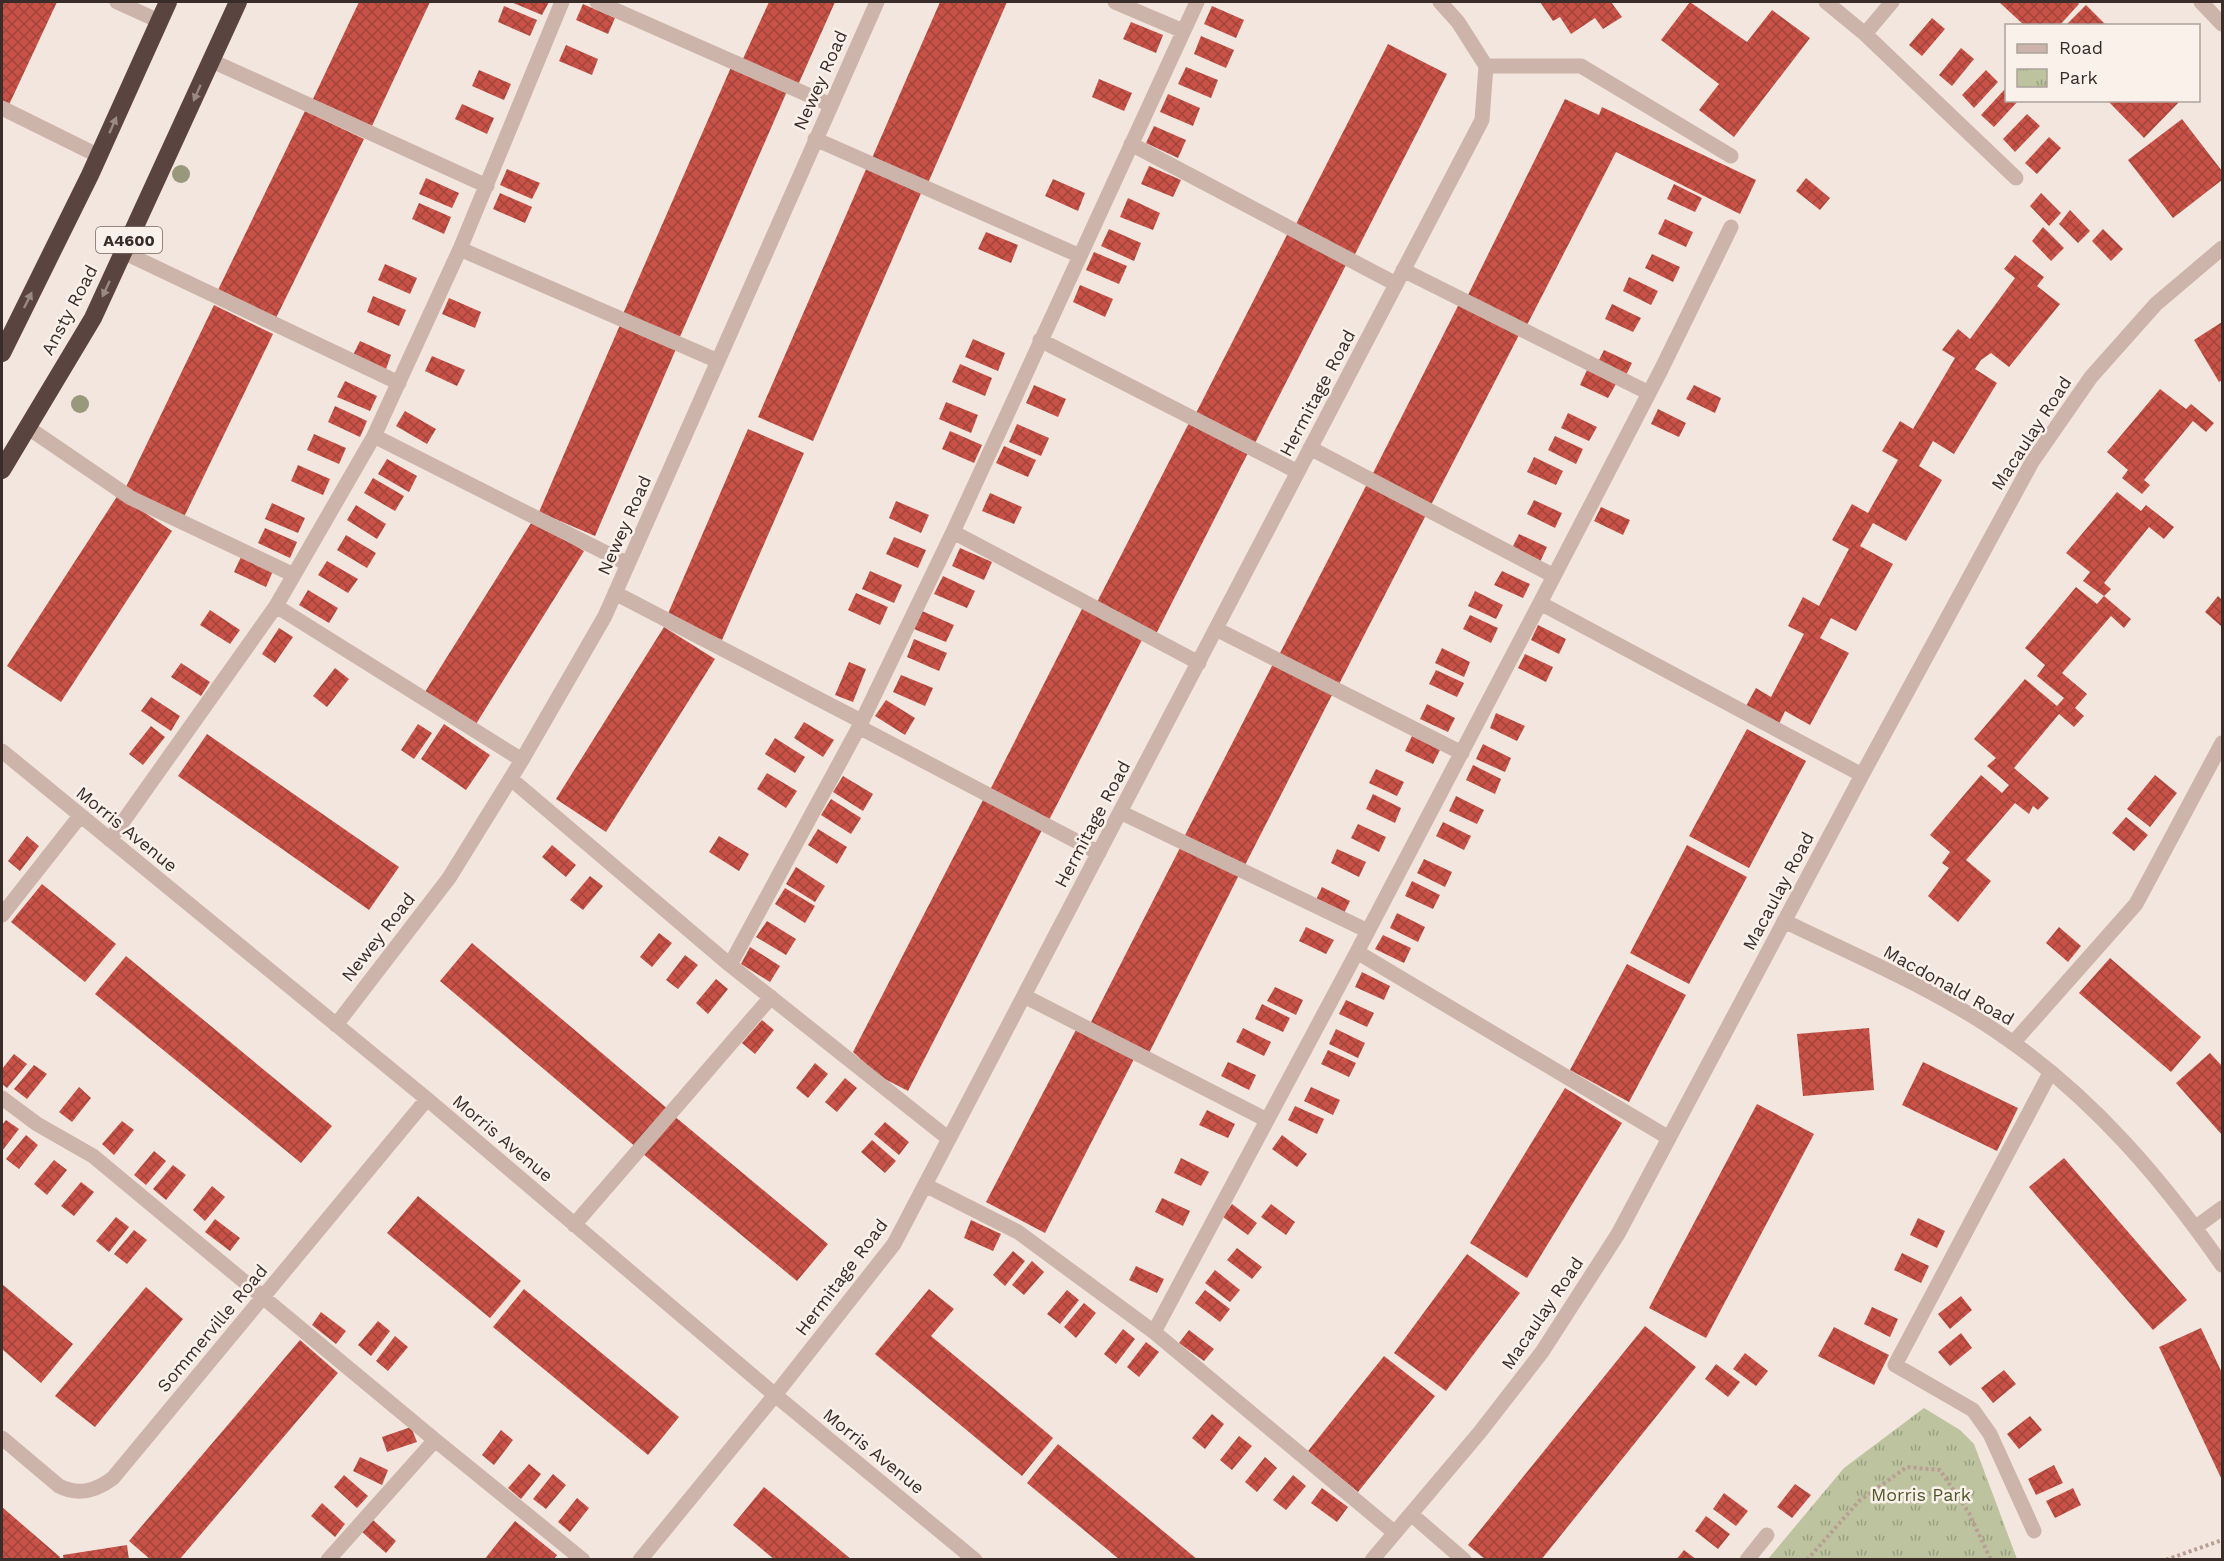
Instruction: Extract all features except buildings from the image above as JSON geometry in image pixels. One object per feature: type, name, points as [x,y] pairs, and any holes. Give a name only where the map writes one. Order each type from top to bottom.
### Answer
[{"type":"highway","points":[[2,352],[99,156],[168,2]]},
{"type":"highway","name":"Ansty Road","points":[[2,470],[93,318],[238,2]]},
{"type":"street","points":[[117,2],[159,21]]},
{"type":"street","points":[[110,840],[276,606],[374,436],[460,249],[562,2]]},
{"type":"street","points":[[597,2],[831,105]]},
{"type":"street","name":"Newey Road","points":[[336,1025],[448,878],[511,779],[605,615],[877,2]]},
{"type":"street","points":[[1115,2],[1183,31]]},
{"type":"street","points":[[730,965],[860,724],[953,532],[1078,255],[1197,2]]},
{"type":"street","points":[[1440,2],[1458,22],[1482,62],[1581,66],[1731,156]]},
{"type":"street","points":[[1826,2],[1865,34],[2016,178]]},
{"type":"street","points":[[1865,34],[1892,2]]},
{"type":"street","points":[[2201,2],[2223,24]]},
{"type":"street","points":[[212,61],[487,186]]},
{"type":"street","name":"Hermitage Road","points":[[640,1560],[775,1395],[894,1244],[1482,120],[1482,62]]},
{"type":"street","points":[[2,108],[99,156]]},
{"type":"street","points":[[815,139],[1078,255]]},
{"type":"street","points":[[1131,144],[1396,284]]},
{"type":"street","points":[[1154,1332],[1462,753],[1649,393],[1731,227]]},
{"type":"street","name":"Macaulay Road","points":[[1372,1560],[1480,1432],[1542,1352],[1618,1234],[1862,775],[2038,452],[2091,378],[2156,304],[2223,248]]},
{"type":"street","points":[[460,249],[718,361]]},
{"type":"street","points":[[123,252],[399,383]]},
{"type":"street","points":[[1403,270],[1649,393]]},
{"type":"street","points":[[1040,340],[1298,472]]},
{"type":"street","points":[[27,427],[131,498],[294,575]]},
{"type":"street","points":[[374,436],[628,564]]},
{"type":"street","points":[[1310,448],[1554,576]]},
{"type":"street","points":[[953,532],[1199,663]]},
{"type":"street","points":[[615,592],[1099,854]]},
{"type":"street","points":[[1540,603],[1862,775]]},
{"type":"street","points":[[276,606],[522,760]]},
{"type":"street","points":[[1216,629],[1462,753]]},
{"type":"street","points":[[2013,1044],[2136,903],[2223,743]]},
{"type":"street","name":"Morris Avenue","points":[[2,751],[427,1099],[968,1558]]},
{"type":"street","points":[[511,779],[730,965],[949,1139]]},
{"type":"street","points":[[1120,812],[1368,931]]},
{"type":"street","points":[[2,915],[80,816]]},
{"type":"street","name":"Macdonald Road","points":[[1784,921],[1939,997],[2013,1044],[2050,1073],[2122,1138],[2196,1227],[2223,1265]]},
{"type":"street","points":[[1357,952],[1669,1138]]},
{"type":"street","points":[[1024,996],[1267,1120]]},
{"type":"street","points":[[574,1224],[771,997]]},
{"type":"street","points":[[2034,1530],[1990,1434],[1973,1410],[1895,1365],[2050,1073]]},
{"type":"street","points":[[2,1098],[37,1124],[93,1156],[583,1560]]},
{"type":"street","name":"Sommerville Road","points":[[3,1443],[68,1491],[86,1491],[105,1485],[120,1471],[427,1099]]},
{"type":"street","points":[[925,1185],[1018,1232],[1154,1332],[1395,1533]]},
{"type":"street","points":[[2196,1227],[2223,1208]]},
{"type":"street","points":[[328,1560],[435,1440]]},
{"type":"street","points":[[1411,1514],[1464,1560]]},
{"type":"street","points":[[1747,1560],[1767,1535]]},
{"type":"path","points":[[1808,1560],[1859,1501],[1907,1467],[1940,1470],[1969,1513],[1991,1560]]},
{"type":"path","points":[[2166,1560],[2223,1540]]},
{"type":"green space","name":"Morris Park","points":[[1924,1408],[1960,1430],[1974,1444],[2017,1559],[1768,1559],[1844,1468]]}]
